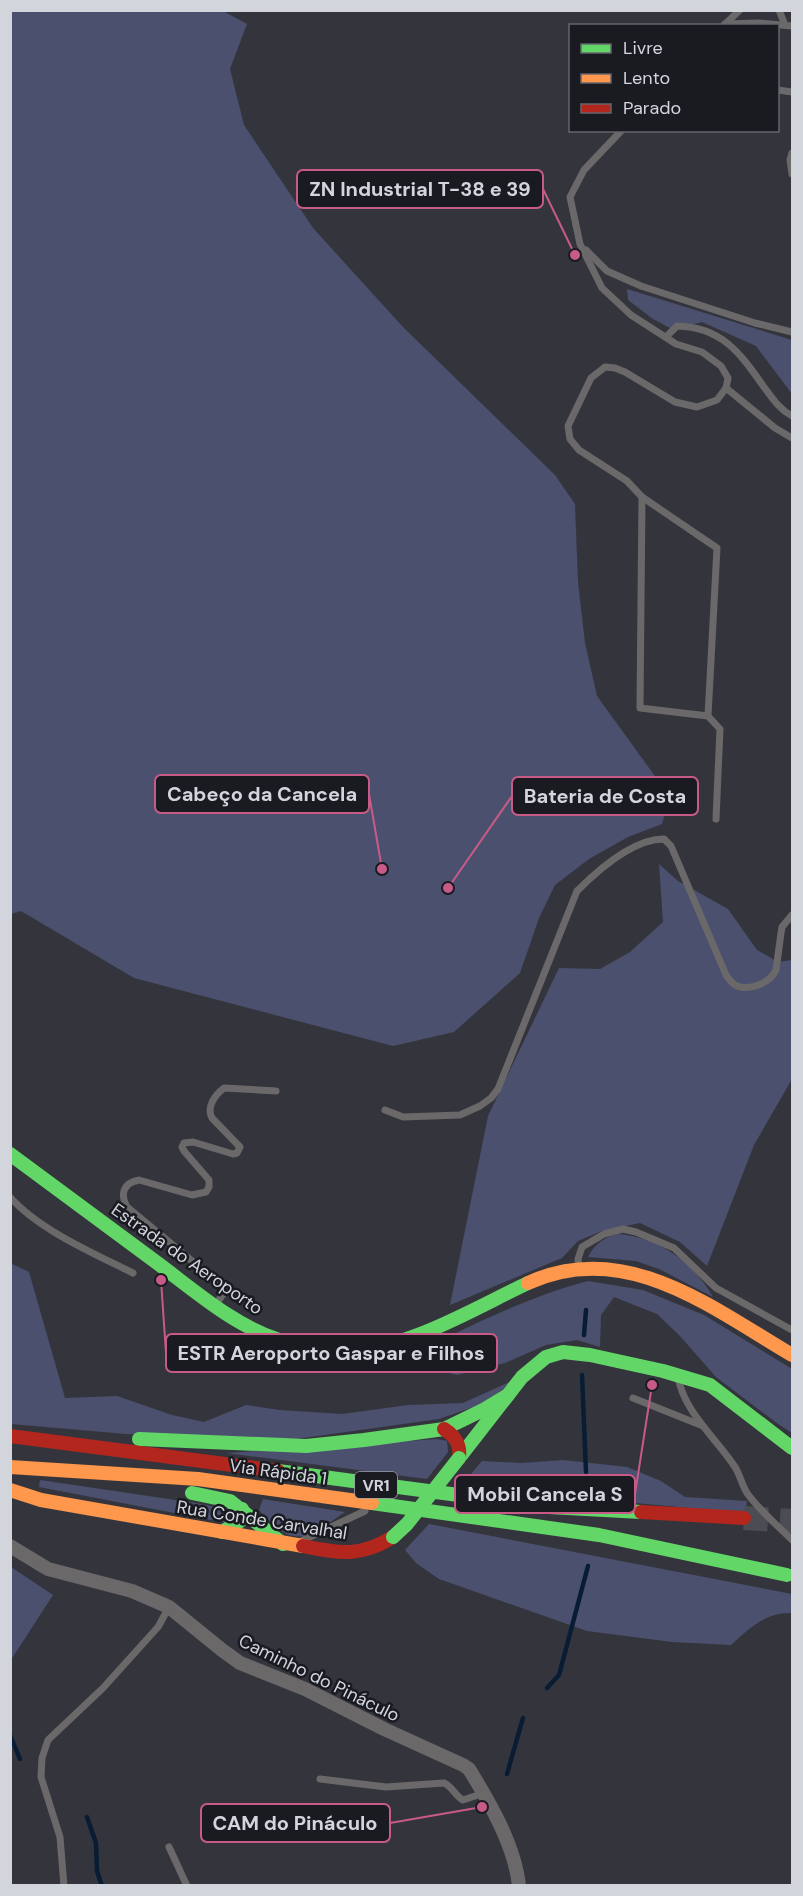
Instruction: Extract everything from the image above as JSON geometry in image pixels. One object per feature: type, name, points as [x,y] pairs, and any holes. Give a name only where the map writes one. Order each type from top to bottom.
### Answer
[{"type":"main road","name":"Estrada do Aeroporto","points":[[10,1154],[215,1305],[246,1326],[278,1340],[322,1350],[356,1350],[407,1340],[537,1279],[579,1269],[605,1268],[640,1274],[679,1289],[792,1355]]},
{"type":"main road","name":"Rua Conde Carvalhal","points":[[10,1490],[41,1500],[287,1544],[351,1554],[373,1549],[393,1537],[407,1524],[508,1395],[536,1364],[563,1352],[590,1355],[710,1385],[792,1448]]},
{"type":"main road","points":[[27,1438],[105,1438],[306,1446],[444,1429],[508,1395]]},
{"type":"main road","points":[[444,1429],[451,1433],[459,1443],[461,1448],[459,1458]]},
{"type":"main road","name":"Via Rápida 1","points":[[10,1436],[538,1506],[744,1518]]},
{"type":"main road","name":"Via Rápida 1","points":[[10,1467],[42,1467],[198,1479],[388,1505],[599,1535],[787,1575]]},
{"type":"main road","points":[[42,1467],[83,1476],[215,1497],[242,1509],[287,1544]]},
{"type":"main road","points":[[222,1532],[242,1520],[242,1509]]},
{"type":"street","name":"Caminho do Pináculo","points":[[10,1546],[48,1569],[132,1591],[169,1607],[240,1663],[304,1689],[469,1769],[498,1822],[513,1860],[519,1886]]},
{"type":"lane","points":[[725,24],[740,10]]},
{"type":"lane","points":[[779,10],[789,26]]},
{"type":"lane","points":[[742,24],[769,24]]},
{"type":"lane","points":[[620,132],[584,170],[570,197],[580,244],[602,288],[631,315],[676,344],[702,352],[722,366],[728,378],[726,388],[717,400],[697,406],[675,402],[615,368],[605,367],[591,378],[570,420],[568,433],[579,450],[627,482],[642,497],[717,548],[708,716]]},
{"type":"lane","points":[[792,153],[790,160],[792,174]]},
{"type":"lane","points":[[580,244],[607,271],[641,286],[755,323],[792,332]]},
{"type":"lane","points":[[666,337],[677,326],[692,327],[729,343],[751,368],[781,410],[792,417]]},
{"type":"lane","points":[[726,388],[775,428],[792,438]]},
{"type":"lane","points":[[642,497],[640,708],[708,716],[720,729],[716,819]]},
{"type":"lane","points":[[385,1110],[403,1118],[460,1114],[491,1098],[498,1089],[578,891],[593,875],[642,843],[652,839],[664,839],[671,846],[726,975],[738,987],[754,986],[773,975],[776,970],[782,927],[792,915]]},
{"type":"lane","points":[[215,1305],[223,1294],[221,1285],[127,1207],[122,1192],[126,1186],[139,1180],[192,1195],[206,1192],[209,1180],[184,1151],[182,1147],[184,1143],[193,1142],[233,1154],[237,1153],[240,1147],[212,1118],[209,1112],[210,1106],[224,1088],[276,1091]]},
{"type":"lane","points":[[10,1197],[18,1206],[72,1243],[133,1273]]},
{"type":"lane","points":[[579,1269],[578,1258],[582,1247],[604,1234],[623,1229],[636,1232],[674,1248],[716,1288],[792,1330]]},
{"type":"lane","points":[[677,1375],[680,1388],[735,1468],[746,1492],[792,1540]]},
{"type":"lane","points":[[633,1398],[704,1426]]},
{"type":"lane","points":[[287,1544],[361,1512],[388,1505]]},
{"type":"lane","points":[[64,1886],[60,1837],[41,1777],[42,1758],[48,1740],[103,1688],[158,1627],[169,1607]]},
{"type":"lane","points":[[320,1779],[386,1787],[444,1783],[463,1800],[484,1793]]},
{"type":"lane","points":[[169,1847],[187,1886]]},
{"type":"shaded area","points":[[11,10],[223,11],[247,24],[230,69],[244,125],[313,228],[403,327],[555,475],[575,504],[578,582],[585,643],[597,696],[670,797],[662,824],[628,837],[589,859],[555,885],[539,918],[520,973],[454,1032],[393,1046],[134,978],[21,911],[11,914]]},
{"type":"shaded area","points":[[627,289],[792,340],[792,394],[756,346],[702,322],[674,330],[653,319],[628,300]]},
{"type":"shaded area","points":[[659,864],[678,881],[728,909],[757,950],[778,962],[792,960],[792,1079],[754,1145],[707,1266],[680,1242],[640,1223],[602,1231],[578,1241],[562,1258],[450,1305],[488,1116],[559,968],[600,969],[630,952],[663,922]]},
{"type":"shaded area","points":[[618,1234],[647,1240],[673,1254],[685,1262],[705,1284],[713,1297],[659,1269],[636,1261],[588,1257],[600,1242]]},
{"type":"shaded area","points":[[10,1263],[29,1272],[65,1398],[117,1396],[172,1415],[204,1422],[246,1405],[280,1410],[342,1414],[408,1405],[463,1403],[516,1379],[485,1403],[439,1419],[296,1439],[126,1434],[11,1424]]},
{"type":"shaded area","points":[[588,1281],[643,1290],[704,1315],[792,1369],[792,1433],[716,1377],[657,1314],[614,1297],[601,1315],[600,1347],[577,1340],[546,1345],[505,1363],[457,1375],[398,1360],[515,1306]]},
{"type":"shaded area","points":[[437,1439],[447,1441],[448,1452],[427,1479],[226,1453]]},
{"type":"shaded area","points":[[563,1460],[627,1467],[661,1481],[685,1497],[747,1501],[745,1513],[460,1487],[482,1461],[522,1463]]},
{"type":"shaded area","points":[[40,1480],[196,1503],[226,1509],[231,1515],[224,1522],[211,1520],[39,1487]]},
{"type":"shaded area","points":[[263,1499],[345,1512],[318,1530],[304,1536],[289,1535],[281,1531],[259,1510]]},
{"type":"shaded area","points":[[429,1524],[792,1594],[792,1613],[766,1618],[731,1645],[672,1642],[587,1631],[439,1579],[416,1563],[405,1550]]},
{"type":"shaded area","points":[[11,1567],[53,1595],[11,1660]]},
{"type":"waterway","points":[[584,1335],[586,1310]]},
{"type":"waterway","points":[[582,1375],[586,1472]]},
{"type":"waterway","points":[[547,1688],[559,1675],[588,1566]]},
{"type":"waterway","points":[[507,1774],[523,1718]]},
{"type":"waterway","points":[[10,1735],[20,1759]]},
{"type":"waterway","points":[[87,1817],[96,1843],[97,1871],[102,1886]]},
{"type":"tunnel","points":[[744,1518],[792,1521]]},
{"type":"traffic: fast","points":[[10,1154],[216,1307],[263,1334],[297,1345],[326,1350],[377,1347],[421,1334],[528,1283]]},
{"type":"traffic: fast","points":[[459,1458],[522,1377],[546,1357],[563,1352],[590,1355],[663,1371],[710,1385],[792,1448]]},
{"type":"traffic: fast","points":[[139,1439],[306,1446],[364,1440],[444,1429],[508,1395]]},
{"type":"traffic: fast","points":[[393,1537],[407,1524],[459,1458]]},
{"type":"traffic: fast","points":[[278,1471],[549,1507],[641,1512]]},
{"type":"traffic: fast","points":[[192,1493],[230,1501],[283,1544]]},
{"type":"traffic: fast","points":[[372,1503],[599,1535],[787,1575]]},
{"type":"traffic: fast","points":[[222,1532],[240,1521],[242,1509]]},
{"type":"traffic: slow","points":[[528,1283],[564,1271],[599,1269],[633,1274],[666,1284],[699,1300],[792,1355]]},
{"type":"traffic: slow","points":[[10,1467],[198,1479],[372,1503]]},
{"type":"traffic: slow","points":[[10,1490],[41,1500],[303,1546]]},
{"type":"traffic: jam","points":[[444,1429],[456,1441],[459,1458]]},
{"type":"traffic: jam","points":[[10,1436],[278,1471]]},
{"type":"traffic: jam","points":[[641,1512],[744,1518]]},
{"type":"traffic: jam","points":[[303,1546],[349,1552],[370,1548],[393,1537]]},
{"type":"place","name":"ZN Industrial T-38 e 39","points":[[575,255]]},
{"type":"place","name":"Cabeço da Cancela","points":[[382,869]]},
{"type":"place","name":"Bateria de Costa","points":[[448,888]]},
{"type":"place","name":"ESTR Aeroporto Gaspar e Filhos","points":[[161,1280]]},
{"type":"place","name":"Mobil Cancela S","points":[[652,1385]]},
{"type":"place","name":"CAM do Pináculo","points":[[482,1807]]}]
